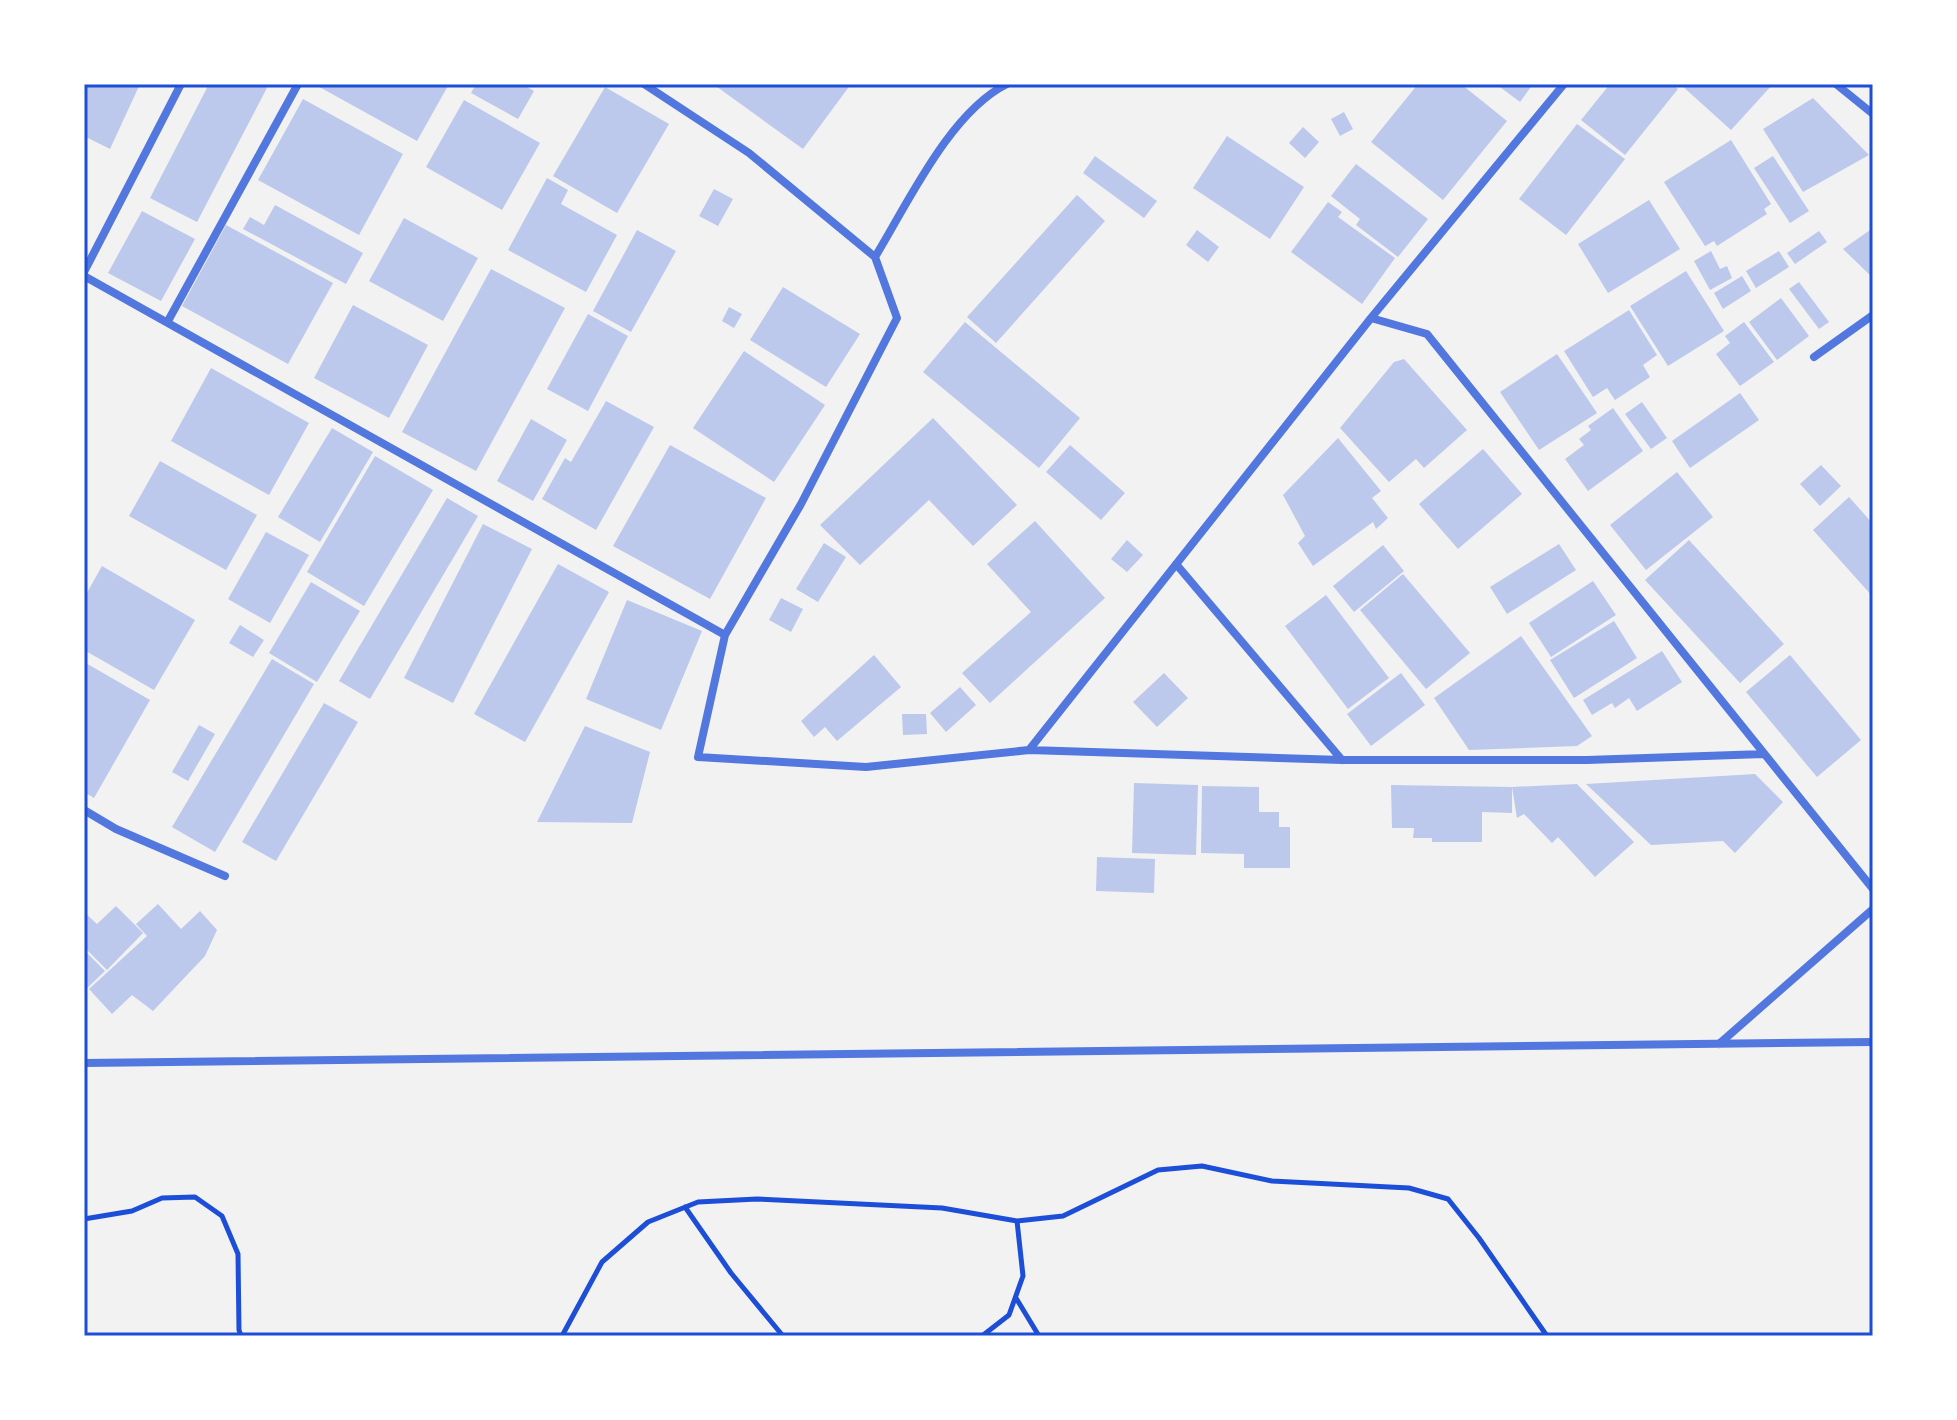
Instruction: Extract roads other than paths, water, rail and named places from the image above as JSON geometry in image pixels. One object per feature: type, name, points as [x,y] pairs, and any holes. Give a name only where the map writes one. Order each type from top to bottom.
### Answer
[{"type":"street","points":[[181,84],[84,274],[725,635]]},
{"type":"street","points":[[168,321],[298,84]]},
{"type":"street","points":[[644,84],[749,153],[875,257],[897,318],[801,504],[725,635],[698,757],[866,767],[1029,750],[1342,760],[1587,760],[1764,754]]},
{"type":"street","points":[[875,257],[950,133],[995,90],[1007,84]]},
{"type":"street","points":[[1029,750],[1371,318],[1564,84]]},
{"type":"street","points":[[1836,84],[1873,114]]},
{"type":"street","points":[[1814,357],[1873,315]]},
{"type":"street","points":[[1371,318],[1427,334],[1873,889]]},
{"type":"street","points":[[1176,564],[1342,760]]},
{"type":"street","points":[[84,810],[116,829],[225,876]]},
{"type":"street","points":[[1718,1044],[1873,909]]},
{"type":"street","points":[[84,1063],[1873,1042]]}]
